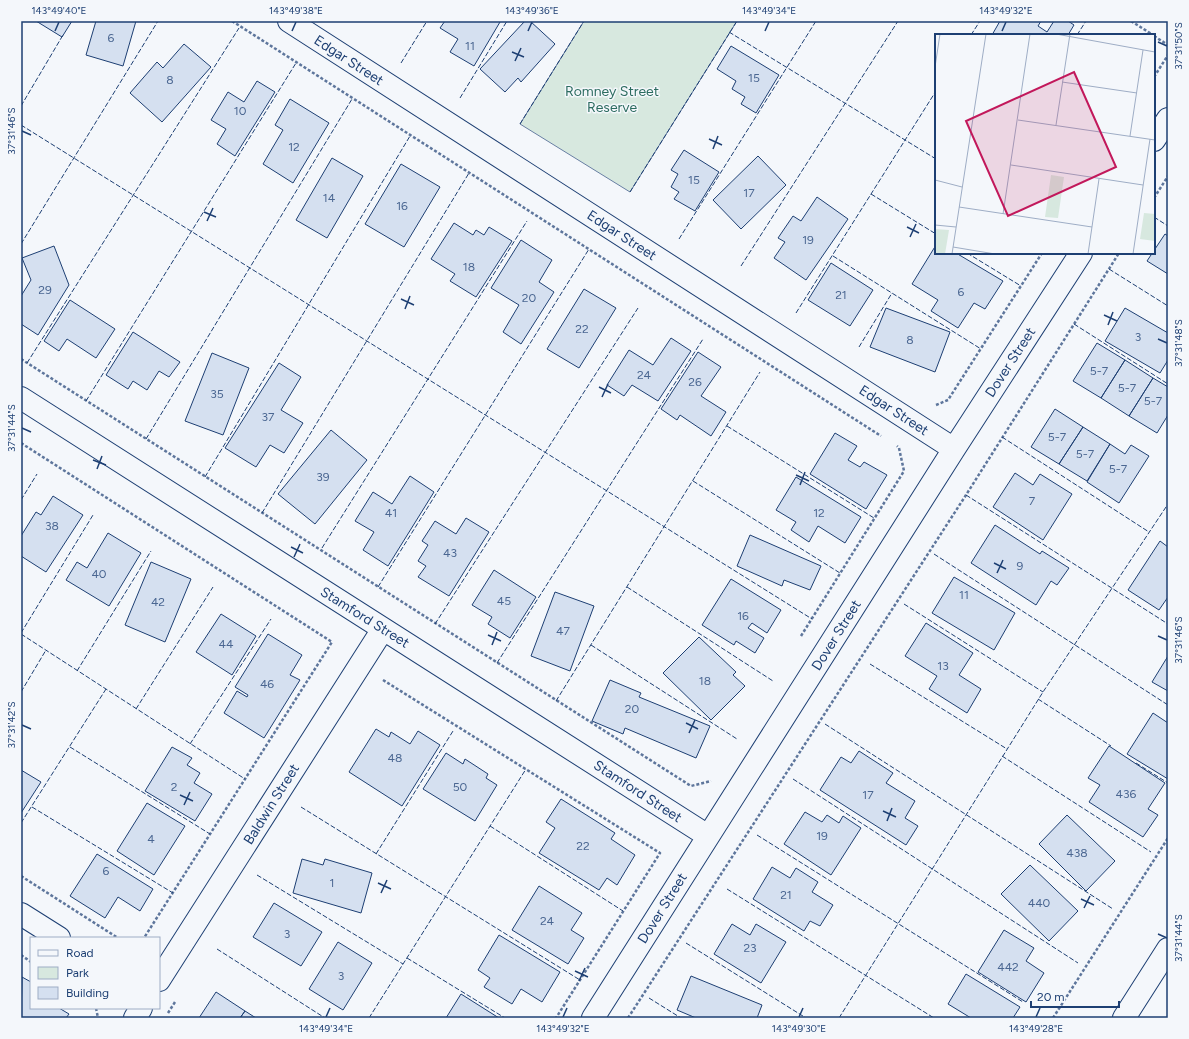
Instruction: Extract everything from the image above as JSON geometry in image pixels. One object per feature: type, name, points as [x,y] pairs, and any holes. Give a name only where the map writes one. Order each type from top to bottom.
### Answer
[{"type":"street","name":"Edgar Street","points":[[289,21],[954,448]]},
{"type":"street","points":[[1155,138],[1168,119]]},
{"type":"street","name":"Dover Street","points":[[593,1018],[954,448],[1080,254]]},
{"type":"street","name":"Stamford Street","points":[[21,398],[708,836]]},
{"type":"street","name":"Baldwin Street","points":[[160,978],[383,628]]},
{"type":"street","points":[[21,914],[58,937]]},
{"type":"street","points":[[1124,1018],[1168,949]]},
{"type":"street","points":[[135,1018],[141,1009]]},
{"type":"path","points":[[232,21],[886,439]]},
{"type":"path","points":[[1131,21],[1151,34]]},
{"type":"path","points":[[1155,36],[1168,45]]},
{"type":"path","points":[[1155,76],[1168,56]]},
{"type":"path","points":[[1155,196],[1168,176]]},
{"type":"path","points":[[936,405],[948,400],[1041,254]]},
{"type":"path","points":[[628,1018],[927,555],[1118,254]]},
{"type":"path","points":[[21,359],[691,786],[710,782],[714,776]]},
{"type":"path","points":[[21,443],[332,642],[145,937]]},
{"type":"path","points":[[800,638],[904,471],[899,448],[893,444]]},
{"type":"path","points":[[384,679],[660,853],[556,1018]]},
{"type":"path","points":[[1053,1018],[1168,838]]},
{"type":"path","points":[[21,876],[116,937]]},
{"type":"path","points":[[21,955],[30,961]]},
{"type":"green space","name":"Romney Street Reserve","points":[[584,21],[737,21],[630,192],[520,124]]},
{"type":"building","points":[[36,21],[72,21],[62,37]]},
{"type":"building","points":[[96,21],[136,21],[123,66],[86,55]]},
{"type":"building","points":[[445,21],[500,22],[474,66],[450,52],[458,39],[440,28]]},
{"type":"building","points":[[525,21],[530,21],[555,44],[521,82],[518,78],[505,92],[480,69]]},
{"type":"building","points":[[1000,21],[1041,21],[1038,26],[1047,32],[1054,21],[1068,21],[1074,25],[1069,34],[993,34]]},
{"type":"building","points":[[184,44],[211,67],[162,122],[130,93],[157,62],[163,68]]},
{"type":"building","points":[[731,46],[779,75],[756,113],[741,104],[745,97],[732,89],[736,81],[717,69]]},
{"type":"building","points":[[257,81],[275,92],[235,156],[217,144],[226,129],[211,120],[228,92],[244,102]]},
{"type":"building","points":[[290,99],[329,123],[293,183],[263,164],[283,130],[275,125]]},
{"type":"building","points":[[684,150],[719,172],[695,211],[674,199],[679,192],[671,187],[678,174],[671,170]]},
{"type":"building","points":[[758,156],[786,185],[741,229],[713,200]]},
{"type":"building","points":[[332,158],[363,176],[327,238],[296,220]]},
{"type":"building","points":[[401,164],[440,187],[404,247],[365,224]]},
{"type":"building","points":[[817,197],[848,219],[806,280],[774,258],[785,242],[778,238],[793,216],[801,221]]},
{"type":"building","points":[[454,223],[473,235],[476,230],[484,235],[489,227],[512,241],[476,297],[450,281],[455,274],[431,259]]},
{"type":"building","points":[[1165,234],[1168,236],[1168,274],[1147,261],[1152,254],[1155,254],[1155,249]]},
{"type":"building","points":[[521,240],[552,260],[539,282],[554,292],[521,344],[503,332],[519,305],[491,288]]},
{"type":"building","points":[[54,246],[69,285],[38,335],[21,324],[21,296],[31,280],[22,258]]},
{"type":"building","points":[[935,247],[935,254],[958,254],[1003,281],[985,309],[974,303],[958,328],[931,311],[938,300],[912,284]]},
{"type":"building","points":[[831,263],[873,290],[850,326],[808,300]]},
{"type":"building","points":[[584,289],[616,308],[579,368],[547,349]]},
{"type":"building","points":[[70,300],[115,329],[96,358],[67,339],[59,351],[44,341]]},
{"type":"building","points":[[886,308],[950,332],[935,372],[870,347]]},
{"type":"building","points":[[1125,308],[1168,333],[1168,360],[1160,373],[1105,341]]},
{"type":"building","points":[[133,332],[180,362],[169,377],[159,371],[147,390],[133,381],[128,389],[106,375]]},
{"type":"building","points":[[671,338],[691,351],[658,401],[632,385],[624,396],[607,385],[629,350],[653,365]]},
{"type":"building","points":[[1097,343],[1125,360],[1101,398],[1073,381]]},
{"type":"building","points":[[698,352],[721,367],[701,396],[726,412],[711,436],[680,415],[677,420],[661,409]]},
{"type":"building","points":[[212,353],[249,368],[223,435],[185,421]]},
{"type":"building","points":[[1125,360],[1153,378],[1129,416],[1101,398]]},
{"type":"building","points":[[279,363],[301,377],[281,410],[303,423],[284,453],[270,445],[256,467],[225,448]]},
{"type":"building","points":[[1153,378],[1168,387],[1168,415],[1157,433],[1129,416]]},
{"type":"building","points":[[1055,409],[1083,427],[1059,464],[1031,447]]},
{"type":"building","points":[[1083,427],[1110,444],[1087,481],[1059,464]]},
{"type":"building","points":[[331,430],[367,460],[315,524],[278,494]]},
{"type":"building","points":[[835,433],[857,446],[848,460],[860,467],[864,462],[887,475],[866,509],[810,474]]},
{"type":"building","points":[[1110,444],[1125,454],[1131,445],[1149,456],[1119,503],[1087,482]]},
{"type":"building","points":[[1015,473],[1033,485],[1040,474],[1072,494],[1043,540],[993,507]]},
{"type":"building","points":[[410,476],[434,492],[388,566],[363,550],[374,532],[355,521],[373,492],[392,504]]},
{"type":"building","points":[[796,477],[861,517],[845,543],[818,526],[809,542],[791,530],[796,522],[776,510]]},
{"type":"building","points":[[53,496],[83,515],[46,572],[21,556],[21,536],[36,512],[41,515]]},
{"type":"building","points":[[466,518],[489,532],[449,596],[418,577],[426,566],[418,561],[428,545],[422,541],[435,521],[456,534]]},
{"type":"building","points":[[995,525],[1040,554],[1042,551],[1069,568],[1057,585],[1051,581],[1036,605],[971,563]]},
{"type":"building","points":[[108,533],[141,553],[109,606],[66,580],[77,562],[87,568]]},
{"type":"building","points":[[750,535],[821,566],[810,590],[784,580],[782,586],[737,566]]},
{"type":"building","points":[[1160,541],[1168,547],[1168,597],[1159,610],[1128,590]]},
{"type":"building","points":[[151,562],[191,579],[165,642],[125,625]]},
{"type":"building","points":[[494,570],[536,597],[510,638],[488,624],[492,617],[472,605]]},
{"type":"building","points":[[954,577],[1015,613],[994,650],[932,613]]},
{"type":"building","points":[[731,579],[781,610],[767,633],[752,623],[748,628],[764,638],[755,653],[736,641],[734,645],[702,625]]},
{"type":"building","points":[[555,592],[594,606],[570,671],[531,656]]},
{"type":"building","points":[[221,614],[256,636],[232,675],[196,652]]},
{"type":"building","points":[[926,623],[973,653],[959,675],[981,689],[967,713],[929,689],[937,676],[905,656]]},
{"type":"building","points":[[268,634],[302,655],[290,675],[300,680],[264,738],[224,713],[237,691],[247,697],[248,695],[235,687]]},
{"type":"building","points":[[699,637],[736,672],[733,675],[745,686],[711,720],[663,673]]},
{"type":"building","points":[[1168,656],[1168,691],[1152,682]]},
{"type":"building","points":[[610,680],[641,693],[639,697],[710,726],[696,758],[625,728],[623,734],[592,721]]},
{"type":"building","points":[[1153,713],[1168,723],[1168,779],[1127,754]]},
{"type":"building","points":[[376,729],[389,737],[391,732],[410,744],[418,731],[440,745],[402,806],[349,772]]},
{"type":"building","points":[[1109,746],[1165,783],[1148,809],[1158,815],[1143,837],[1089,802],[1100,785],[1088,778]]},
{"type":"building","points":[[172,747],[192,758],[187,765],[200,773],[194,783],[212,794],[195,821],[145,791]]},
{"type":"building","points":[[859,751],[893,773],[886,783],[915,801],[905,818],[918,826],[906,845],[820,790],[841,757],[851,763]]},
{"type":"building","points":[[446,753],[463,764],[465,759],[488,774],[486,778],[497,785],[475,821],[423,789]]},
{"type":"building","points":[[21,770],[41,782],[21,813]]},
{"type":"building","points":[[561,799],[615,833],[611,839],[635,855],[617,885],[607,878],[599,890],[539,853],[555,828],[546,822]]},
{"type":"building","points":[[147,803],[185,826],[154,875],[117,851]]},
{"type":"building","points":[[805,812],[822,822],[827,815],[839,823],[843,816],[861,828],[831,875],[784,844]]},
{"type":"building","points":[[1067,815],[1115,861],[1086,891],[1039,844]]},
{"type":"building","points":[[97,854],[153,889],[140,911],[118,897],[105,918],[70,896]]},
{"type":"building","points":[[302,859],[323,865],[325,859],[372,873],[361,913],[293,893]]},
{"type":"building","points":[[1030,865],[1078,911],[1049,941],[1001,894]]},
{"type":"building","points":[[772,867],[790,878],[796,868],[818,882],[812,892],[833,905],[820,926],[810,921],[804,931],[753,899]]},
{"type":"building","points":[[539,886],[582,913],[571,930],[584,938],[568,964],[512,930]]},
{"type":"building","points":[[274,903],[322,932],[301,966],[253,937]]},
{"type":"building","points":[[732,924],[750,935],[756,924],[786,942],[761,983],[714,954]]},
{"type":"building","points":[[1004,930],[1034,948],[1026,961],[1044,973],[1026,1002],[978,972]]},
{"type":"building","points":[[499,935],[560,972],[542,1002],[521,989],[512,1004],[484,987],[490,978],[478,970]]},
{"type":"building","points":[[338,942],[372,963],[343,1010],[309,989]]},
{"type":"building","points":[[966,974],[1020,1007],[1013,1018],[971,1018],[948,1004]]},
{"type":"building","points":[[691,976],[762,1005],[757,1018],[696,1018],[677,1010]]},
{"type":"building","points":[[22,977],[30,981],[30,1009],[61,1009],[69,1014],[66,1018],[21,1018]]},
{"type":"building","points":[[216,992],[245,1011],[240,1018],[199,1018]]},
{"type":"building","points":[[461,994],[499,1018],[446,1018]]},
{"type":"building","points":[[245,1011],[256,1018],[240,1018]]},
{"type":"fence","points":[[21,244],[158,21]]},
{"type":"fence","points":[[401,63],[427,21]]},
{"type":"fence","points":[[460,98],[507,21]]},
{"type":"fence","points":[[520,124],[584,21]]},
{"type":"fence","points":[[630,192],[737,21]]},
{"type":"fence","points":[[679,239],[816,21]]},
{"type":"fence","points":[[741,266],[898,21]]},
{"type":"fence","points":[[972,34],[980,21]]},
{"type":"fence","points":[[1078,34],[1086,21]]},
{"type":"fence","points":[[27,363],[239,28]]},
{"type":"fence","points":[[729,32],[935,158]]},
{"type":"fence","points":[[21,106],[63,35]]},
{"type":"fence","points":[[86,401],[296,63]]},
{"type":"fence","points":[[796,313],[935,93]]},
{"type":"fence","points":[[146,439],[352,99]]},
{"type":"fence","points":[[21,125],[812,619]]},
{"type":"fence","points":[[205,477],[410,136]]},
{"type":"fence","points":[[262,513],[469,173]]},
{"type":"fence","points":[[871,194],[935,233]]},
{"type":"fence","points":[[1155,218],[1168,226]]},
{"type":"fence","points":[[322,548],[527,221]]},
{"type":"fence","points":[[378,587],[589,249]]},
{"type":"fence","points":[[969,254],[1021,286]]},
{"type":"fence","points":[[833,256],[981,349]]},
{"type":"fence","points":[[1109,269],[1168,306]]},
{"type":"fence","points":[[859,347],[892,293]]},
{"type":"fence","points":[[435,624],[638,308]]},
{"type":"fence","points":[[1074,324],[1168,384]]},
{"type":"fence","points":[[497,663],[703,339]]},
{"type":"fence","points":[[556,701],[760,372]]},
{"type":"fence","points":[[727,426],[874,518]]},
{"type":"fence","points":[[1002,437],[1149,532]]},
{"type":"fence","points":[[21,500],[37,474]]},
{"type":"fence","points":[[693,481],[840,573]]},
{"type":"fence","points":[[966,495],[1168,624]]},
{"type":"fence","points":[[839,1018],[1043,692],[1168,504]]},
{"type":"fence","points":[[21,633],[93,515]]},
{"type":"fence","points":[[77,671],[151,551]]},
{"type":"fence","points":[[934,554],[1168,705]]},
{"type":"fence","points":[[136,709],[213,587]]},
{"type":"fence","points":[[627,587],[773,681]]},
{"type":"fence","points":[[904,604],[1043,692]]},
{"type":"fence","points":[[190,744],[271,619]]},
{"type":"fence","points":[[21,634],[245,779]]},
{"type":"fence","points":[[591,645],[737,739]]},
{"type":"fence","points":[[21,692],[46,650]]},
{"type":"fence","points":[[870,664],[1007,749]]},
{"type":"fence","points":[[21,823],[106,689]]},
{"type":"fence","points":[[1038,699],[1111,746]]},
{"type":"fence","points":[[825,724],[1113,909]]},
{"type":"fence","points":[[376,854],[453,731]]},
{"type":"fence","points":[[70,747],[210,834]]},
{"type":"fence","points":[[1002,756],[1151,852]]},
{"type":"fence","points":[[1136,763],[1168,783]]},
{"type":"fence","points":[[369,1018],[526,769]]},
{"type":"fence","points":[[793,779],[1078,963]]},
{"type":"fence","points":[[32,807],[173,893]]},
{"type":"fence","points":[[301,807],[580,980]]},
{"type":"fence","points":[[490,826],[623,911]]},
{"type":"fence","points":[[757,835],[1023,1002]]},
{"type":"fence","points":[[257,875],[403,964]]},
{"type":"fence","points":[[727,889],[934,1018]]},
{"type":"fence","points":[[686,943],[806,1018]]},
{"type":"fence","points":[[217,949],[325,1018]]},
{"type":"fence","points":[[407,958],[505,1018]]},
{"type":"fence","points":[[649,998],[681,1018]]}]
